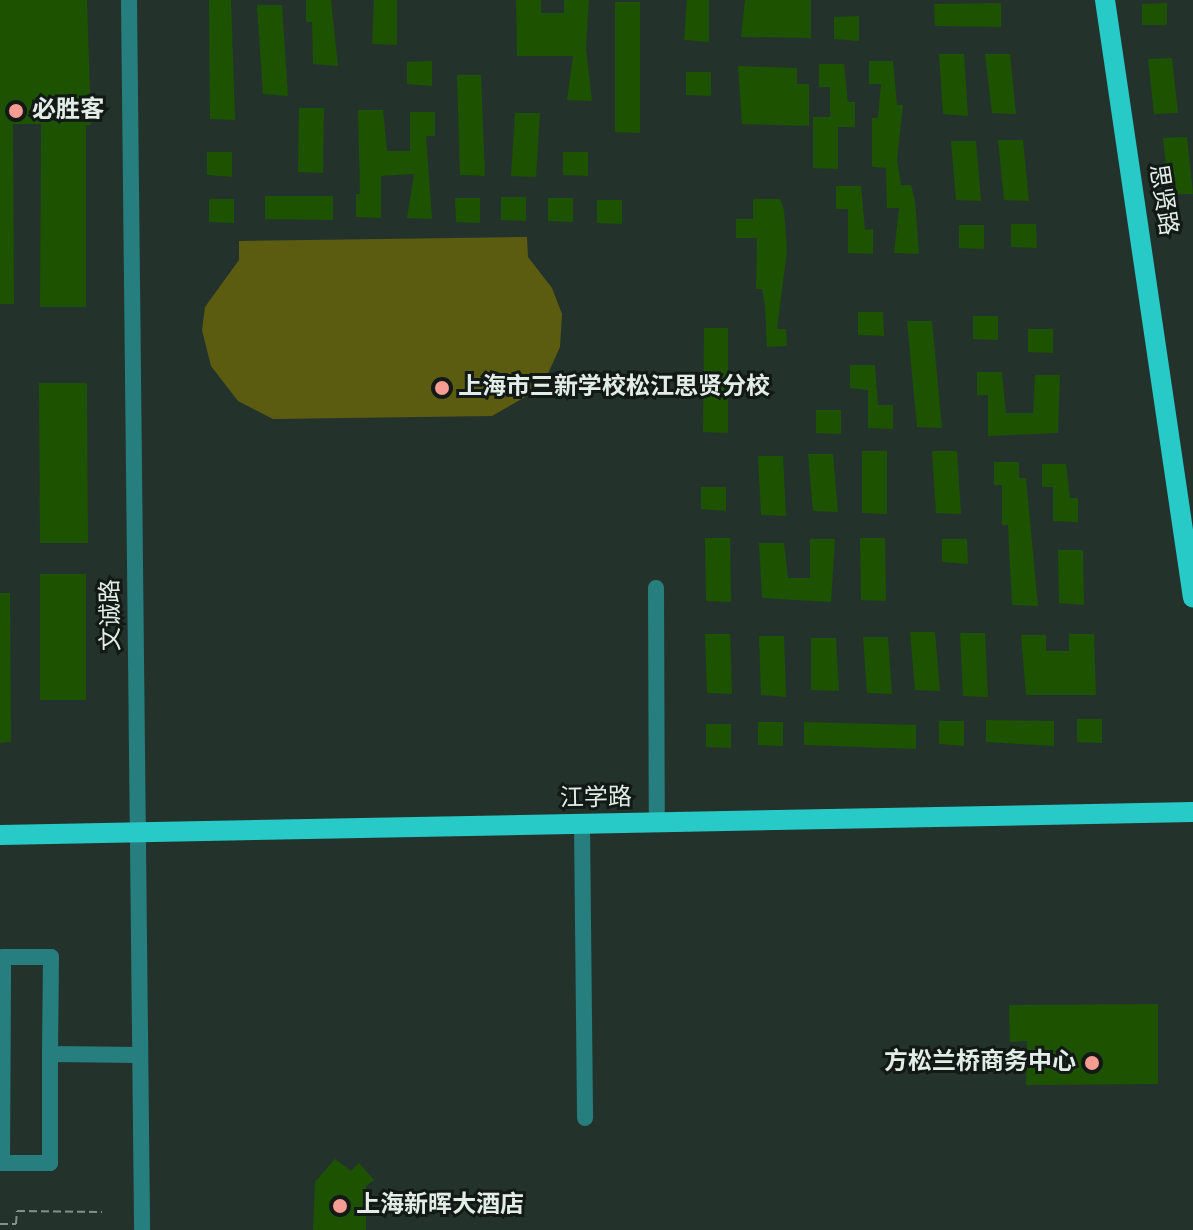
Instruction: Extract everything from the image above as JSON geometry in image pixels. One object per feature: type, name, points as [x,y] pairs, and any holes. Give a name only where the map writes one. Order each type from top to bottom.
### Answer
[{"type":"main road","name":"思贤路","points":[[1105,0],[1193,598]]},
{"type":"main road","name":"江学路","points":[[0,835],[1193,812]]},
{"type":"street","name":"文诚路","points":[[129,0],[142,1230]]},
{"type":"street","points":[[656,588],[657,824]]},
{"type":"street","points":[[582,826],[585,1118]]},
{"type":"street","points":[[3,957],[51,957],[50,1054],[50,1163],[2,1163],[3,957]]},
{"type":"street","points":[[50,1054],[140,1055]]},
{"type":"path","points":[[16,1230],[17,1211],[102,1212]]},
{"type":"path","points":[[0,1224],[16,1224]]},
{"type":"shaded area","points":[[527,237],[528,257],[552,288],[562,314],[560,347],[545,380],[532,393],[492,416],[273,419],[238,401],[211,366],[202,330],[205,307],[239,260],[239,241]]},
{"type":"building","points":[[0,0],[87,0],[91,125],[86,125],[86,307],[40,307],[41,124],[13,124],[14,304],[0,304]]},
{"type":"building","points":[[209,0],[231,0],[235,120],[210,119]]},
{"type":"building","points":[[306,0],[331,0],[338,66],[313,64],[312,22],[306,22]]},
{"type":"building","points":[[374,0],[397,0],[397,45],[372,44]]},
{"type":"building","points":[[516,0],[541,0],[541,13],[564,13],[564,0],[589,0],[586,48],[592,101],[567,100],[573,56],[517,56]]},
{"type":"building","points":[[687,0],[709,0],[709,42],[684,40]]},
{"type":"building","points":[[745,0],[811,0],[811,38],[741,37]]},
{"type":"building","points":[[615,2],[640,2],[640,133],[615,132]]},
{"type":"building","points":[[1001,3],[1001,27],[935,26],[934,4]]},
{"type":"building","points":[[1167,3],[1167,25],[1142,25],[1142,4]]},
{"type":"building","points":[[257,5],[282,5],[288,96],[263,94]]},
{"type":"building","points":[[859,16],[859,41],[834,39],[834,17]]},
{"type":"building","points":[[939,54],[964,54],[968,116],[943,114]]},
{"type":"building","points":[[985,54],[1010,54],[1016,114],[992,113]]},
{"type":"building","points":[[1172,58],[1178,113],[1154,114],[1148,59]]},
{"type":"building","points":[[432,61],[432,86],[407,84],[407,62]]},
{"type":"building","points":[[869,61],[893,61],[897,105],[903,105],[897,160],[901,185],[911,185],[915,201],[919,254],[894,253],[899,208],[887,208],[886,168],[872,167],[872,118],[878,118],[881,84],[869,84]]},
{"type":"building","points":[[819,64],[844,64],[848,102],[855,102],[855,127],[838,127],[838,169],[813,168],[813,117],[830,117],[830,87],[819,87]]},
{"type":"building","points":[[738,66],[797,68],[797,84],[809,84],[809,126],[742,124]]},
{"type":"building","points":[[686,72],[711,72],[711,96],[686,95]]},
{"type":"building","points":[[457,75],[481,75],[485,176],[460,175]]},
{"type":"building","points":[[299,108],[324,108],[323,173],[298,172]]},
{"type":"building","points":[[358,110],[383,110],[387,151],[410,151],[410,112],[435,112],[435,136],[426,136],[432,219],[407,218],[414,174],[381,176],[381,218],[356,217],[356,194],[360,194]]},
{"type":"building","points":[[515,113],[540,113],[536,177],[511,176]]},
{"type":"building","points":[[1187,137],[1193,194],[1169,194],[1163,138]]},
{"type":"building","points":[[998,140],[1023,140],[1029,201],[1004,200]]},
{"type":"building","points":[[951,141],[976,141],[981,201],[956,200]]},
{"type":"building","points":[[207,152],[232,152],[232,177],[207,175]]},
{"type":"building","points":[[563,152],[588,152],[588,176],[563,175]]},
{"type":"building","points":[[836,186],[861,186],[865,230],[873,229],[873,254],[848,253],[848,209],[836,209]]},
{"type":"building","points":[[265,196],[333,196],[333,220],[265,219]]},
{"type":"building","points":[[501,197],[526,197],[526,221],[501,220]]},
{"type":"building","points":[[455,198],[480,198],[480,223],[456,222]]},
{"type":"building","points":[[548,198],[573,198],[573,222],[548,221]]},
{"type":"building","points":[[209,199],[234,199],[234,223],[209,222]]},
{"type":"building","points":[[753,199],[780,199],[784,210],[787,251],[777,329],[786,329],[787,346],[767,347],[762,289],[756,289],[757,238],[736,238],[736,219],[753,219]]},
{"type":"building","points":[[597,200],[622,200],[622,224],[597,223]]},
{"type":"building","points":[[1011,224],[1036,224],[1037,248],[1011,247]]},
{"type":"building","points":[[959,225],[984,225],[984,249],[959,248]]},
{"type":"building","points":[[858,312],[883,312],[884,336],[858,335]]},
{"type":"building","points":[[973,316],[998,316],[998,340],[973,339]]},
{"type":"building","points":[[907,321],[932,321],[942,428],[917,427]]},
{"type":"building","points":[[704,328],[728,328],[728,433],[703,432]]},
{"type":"building","points":[[1028,329],[1053,329],[1053,353],[1028,352]]},
{"type":"building","points":[[850,365],[875,365],[878,405],[893,405],[893,429],[868,428],[868,390],[850,388]]},
{"type":"building","points":[[977,372],[1002,372],[1006,413],[1033,413],[1035,375],[1060,375],[1058,433],[988,436],[988,395],[977,395]]},
{"type":"building","points":[[39,383],[87,383],[88,543],[40,543]]},
{"type":"building","points":[[816,410],[841,410],[841,434],[816,433]]},
{"type":"building","points":[[862,451],[887,451],[887,514],[862,513]]},
{"type":"building","points":[[932,451],[957,451],[961,514],[936,513]]},
{"type":"building","points":[[808,454],[833,454],[838,512],[813,511]]},
{"type":"building","points":[[758,456],[783,456],[786,516],[761,515]]},
{"type":"building","points":[[994,462],[1019,462],[1019,478],[1026,478],[1038,606],[1012,605],[1008,525],[1002,525],[1002,485],[994,485]]},
{"type":"building","points":[[1042,464],[1066,464],[1070,498],[1078,498],[1078,522],[1053,521],[1053,487],[1042,487]]},
{"type":"building","points":[[701,487],[726,487],[726,511],[701,509]]},
{"type":"building","points":[[705,538],[730,538],[731,602],[706,601]]},
{"type":"building","points":[[860,538],[885,538],[886,601],[861,600]]},
{"type":"building","points":[[810,539],[835,539],[831,602],[762,598],[759,543],[784,543],[788,578],[810,578]]},
{"type":"building","points":[[942,539],[967,539],[968,564],[942,562]]},
{"type":"building","points":[[1058,550],[1083,550],[1084,605],[1059,603]]},
{"type":"building","points":[[40,574],[86,574],[86,700],[40,700]]},
{"type":"building","points":[[0,593],[10,593],[11,742],[0,743]]},
{"type":"building","points":[[910,632],[935,632],[940,691],[915,690]]},
{"type":"building","points":[[960,633],[985,633],[988,697],[963,696]]},
{"type":"building","points":[[705,634],[730,634],[732,694],[707,693]]},
{"type":"building","points":[[1069,634],[1094,634],[1096,695],[1026,695],[1021,635],[1046,635],[1046,651],[1069,651]]},
{"type":"building","points":[[759,636],[784,636],[786,697],[761,695]]},
{"type":"building","points":[[863,637],[888,637],[892,694],[867,693]]},
{"type":"building","points":[[811,638],[836,638],[839,691],[811,690]]},
{"type":"building","points":[[1077,719],[1102,719],[1102,743],[1077,742]]},
{"type":"building","points":[[986,720],[1054,721],[1054,746],[986,742]]},
{"type":"building","points":[[939,721],[964,721],[964,746],[939,744]]},
{"type":"building","points":[[758,722],[783,722],[783,746],[758,745]]},
{"type":"building","points":[[804,722],[916,725],[916,749],[804,745]]},
{"type":"building","points":[[706,724],[731,724],[731,748],[706,747]]},
{"type":"building","name":"方松兰桥商务中心","points":[[1158,1004],[1158,1084],[1026,1085],[1027,1041],[1010,1042],[1009,1005]]},
{"type":"building","name":"上海新晖大酒店","points":[[335,1159],[351,1171],[359,1163],[374,1180],[366,1186],[366,1230],[313,1230],[315,1182]]},
{"type":"place","name":"必胜客","points":[[16,111]]},
{"type":"place","name":"上海市三新学校松江思贤分校","points":[[442,388]]},
{"type":"place","name":"方松兰桥商务中心","points":[[1092,1063]]},
{"type":"place","name":"上海新晖大酒店","points":[[340,1206]]}]
